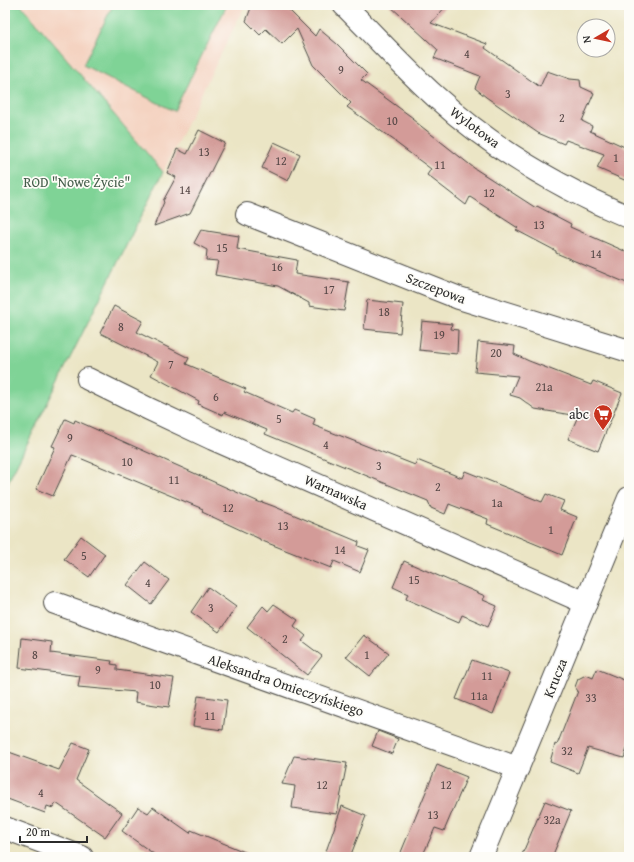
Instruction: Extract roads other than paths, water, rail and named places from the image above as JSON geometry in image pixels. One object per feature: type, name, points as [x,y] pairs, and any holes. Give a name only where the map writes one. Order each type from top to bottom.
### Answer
[{"type":"street","name":"Wylotowa","points":[[344,5],[436,97],[496,144],[573,191],[629,217]]},
{"type":"street","name":"Szczepowa","points":[[247,214],[459,298],[629,351]]},
{"type":"street","name":"Warnawska","points":[[88,379],[213,439],[586,603]]},
{"type":"street","name":"Krucza","points":[[481,857],[629,498]]},
{"type":"street","name":"Aleksandra Omieczyńskiego","points":[[55,603],[518,768]]},
{"type":"street","points":[[5,828],[82,857]]},
{"type":"place","name":"abc","points":[[603,431]]},
{"type":"park label","name":"ROD \"Nowe Życie\"","points":[[77,182]]}]
